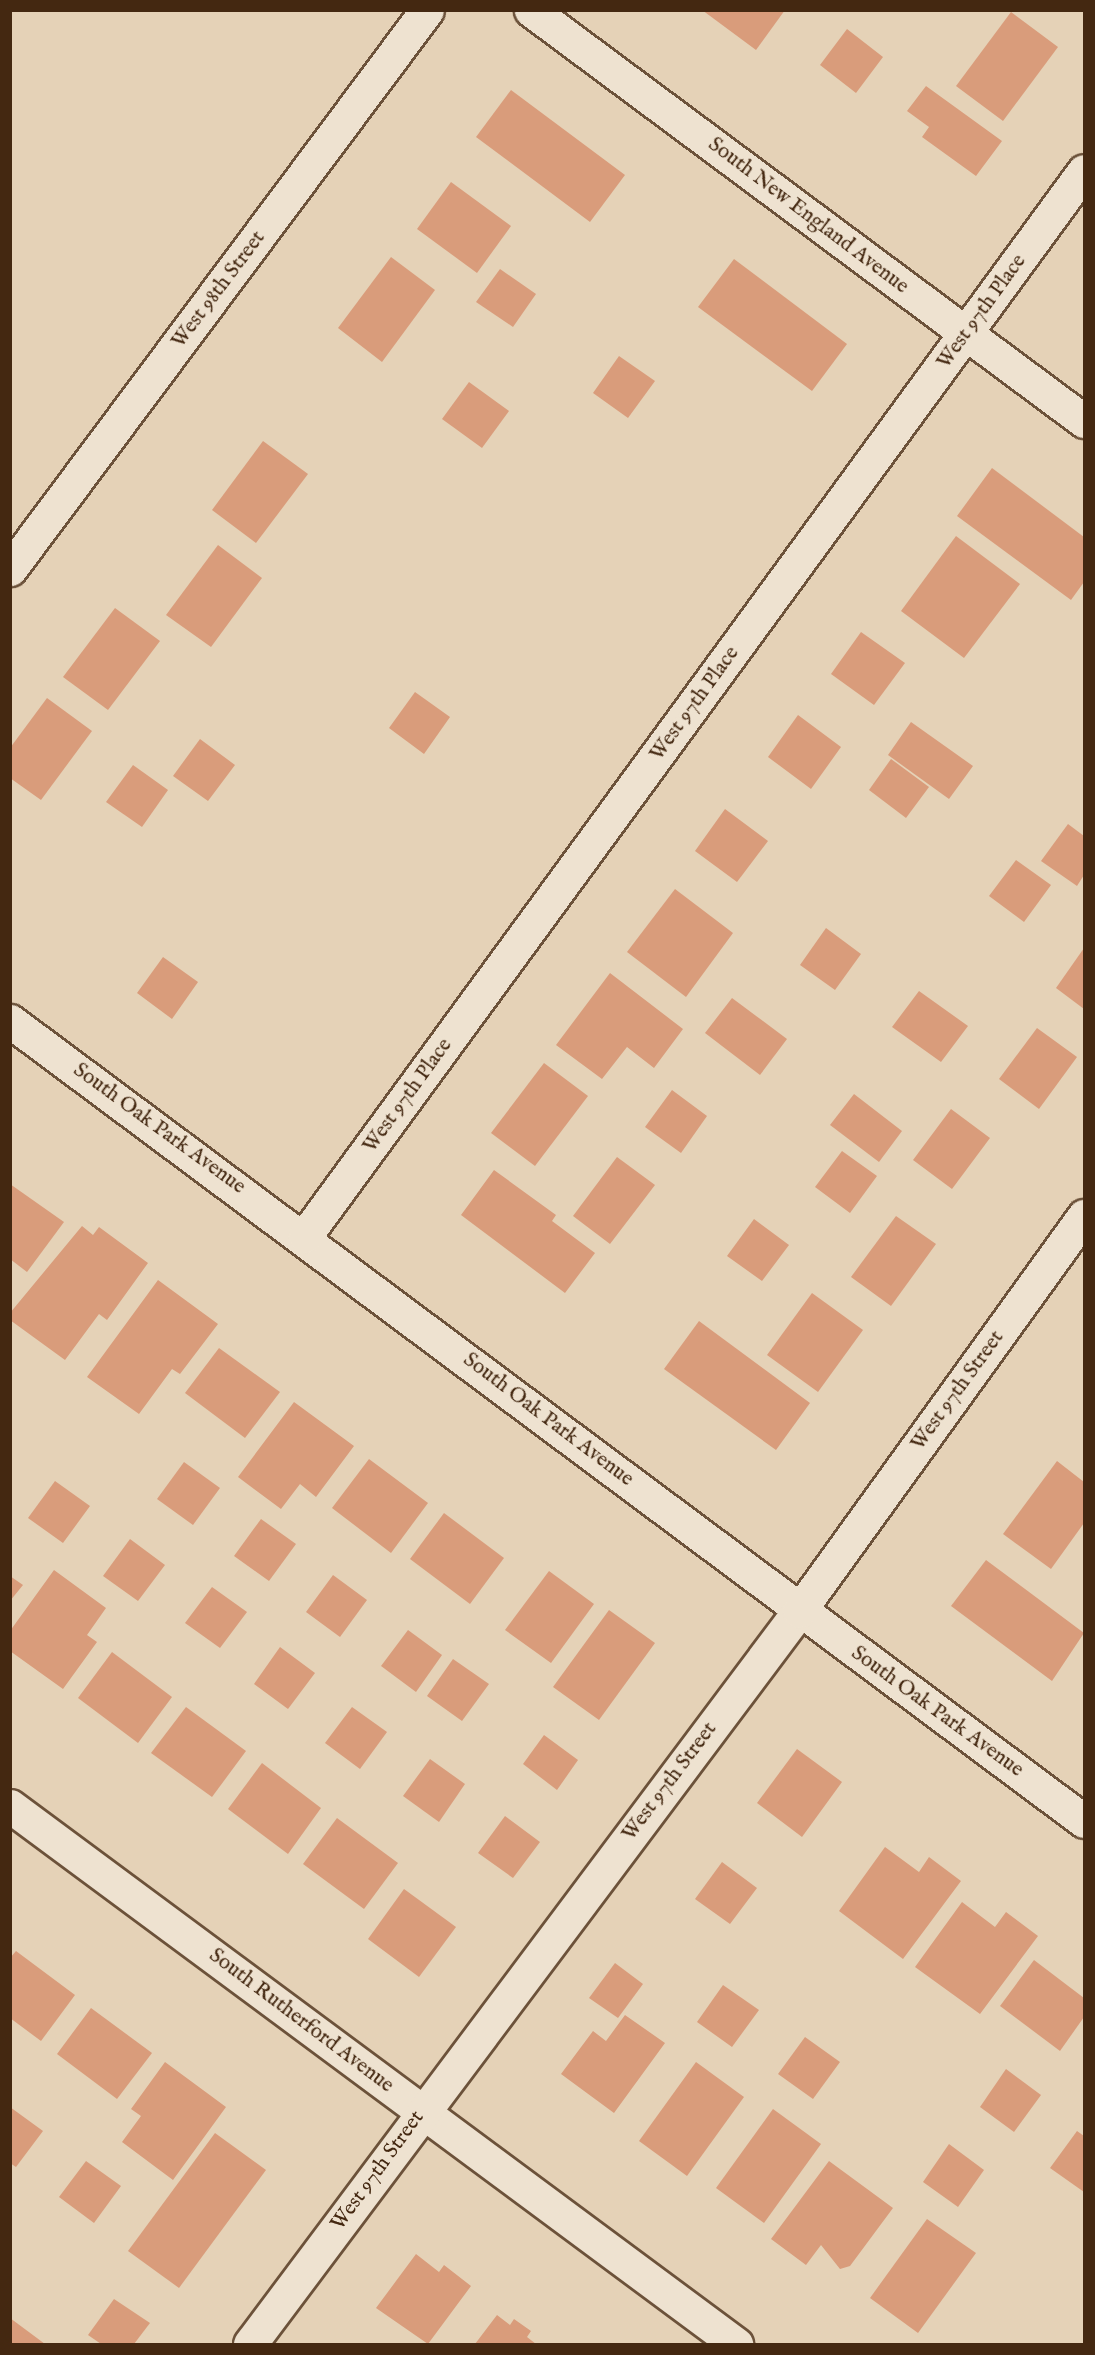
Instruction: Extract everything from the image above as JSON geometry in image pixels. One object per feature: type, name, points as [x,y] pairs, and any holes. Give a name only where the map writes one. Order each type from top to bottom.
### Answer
[{"type":"street","name":"West 98th Street","points":[[10,569],[427,10]]},
{"type":"street","name":"South New England Avenue","points":[[531,10],[1084,421]]},
{"type":"street","name":"West 97th Place","points":[[305,1236],[1084,171]]},
{"type":"street","name":"South Oak Park Avenue","points":[[10,1021],[305,1236],[799,1611],[1084,1821]]},
{"type":"street","name":"West 97th Street","points":[[250,2344],[422,2110],[799,1611],[1084,1216]]},
{"type":"street","name":"South Rutherford Avenue","points":[[10,1806],[736,2344]]},
{"type":"building","points":[[702,10],[785,10],[756,50]]},
{"type":"building","points":[[1011,12],[1058,47],[1003,121],[956,86]]},
{"type":"building","points":[[847,29],[883,57],[856,93],[820,65]]},
{"type":"building","points":[[926,86],[1002,141],[976,176],[922,137],[929,127],[907,111]]},
{"type":"building","points":[[511,90],[625,175],[590,222],[476,137]]},
{"type":"building","points":[[451,182],[511,226],[477,273],[417,229]]},
{"type":"building","points":[[391,257],[435,290],[382,362],[338,328]]},
{"type":"building","points":[[734,259],[847,344],[812,391],[698,307]]},
{"type":"building","points":[[500,269],[536,294],[513,327],[476,302]]},
{"type":"building","points":[[619,356],[655,381],[628,418],[593,393]]},
{"type":"building","points":[[469,382],[509,411],[482,448],[442,419]]},
{"type":"building","points":[[263,441],[308,474],[256,543],[212,510]]},
{"type":"building","points":[[992,468],[1084,537],[1084,582],[1071,600],[957,516]]},
{"type":"building","points":[[956,536],[1020,584],[964,658],[901,611]]},
{"type":"building","points":[[218,545],[262,578],[211,647],[166,615]]},
{"type":"building","points":[[115,608],[160,641],[108,710],[63,677]]},
{"type":"building","points":[[861,632],[905,663],[874,705],[831,674]]},
{"type":"building","points":[[415,692],[450,717],[424,754],[389,728]]},
{"type":"building","points":[[47,698],[92,731],[41,800],[10,778],[10,748]]},
{"type":"building","points":[[798,715],[841,747],[811,789],[768,757]]},
{"type":"building","points":[[911,722],[973,766],[949,799],[888,755]]},
{"type":"building","points":[[200,739],[235,765],[208,801],[173,776]]},
{"type":"building","points":[[891,759],[929,787],[906,818],[869,790]]},
{"type":"building","points":[[133,765],[168,790],[142,827],[106,802]]},
{"type":"building","points":[[725,809],[768,841],[737,882],[695,851]]},
{"type":"building","points":[[1068,824],[1084,836],[1084,875],[1077,886],[1041,861]]},
{"type":"building","points":[[1016,860],[1051,885],[1024,922],[989,896]]},
{"type":"building","points":[[675,889],[733,933],[686,997],[627,952]]},
{"type":"building","points":[[826,928],[861,954],[835,990],[800,965]]},
{"type":"building","points":[[1084,948],[1084,1009],[1056,988]]},
{"type":"building","points":[[163,957],[198,982],[172,1019],[137,993]]},
{"type":"building","points":[[610,973],[683,1029],[654,1068],[627,1047],[602,1079],[556,1045]]},
{"type":"building","points":[[919,991],[968,1026],[941,1062],[892,1027]]},
{"type":"building","points":[[732,998],[787,1039],[760,1075],[705,1033]]},
{"type":"building","points":[[1037,1028],[1077,1057],[1039,1109],[999,1079]]},
{"type":"building","points":[[544,1063],[588,1096],[535,1166],[491,1133]]},
{"type":"building","points":[[672,1090],[707,1116],[681,1153],[645,1127]]},
{"type":"building","points":[[854,1094],[902,1131],[879,1162],[830,1125]]},
{"type":"building","points":[[951,1109],[990,1138],[952,1189],[913,1160]]},
{"type":"building","points":[[842,1151],[877,1176],[850,1213],[815,1187]]},
{"type":"building","points":[[617,1157],[655,1185],[610,1244],[573,1216]]},
{"type":"building","points":[[494,1170],[556,1215],[552,1221],[595,1253],[565,1293],[461,1215]]},
{"type":"building","points":[[10,1184],[64,1222],[27,1272],[10,1259]]},
{"type":"building","points":[[896,1216],[936,1244],[891,1306],[851,1277]]},
{"type":"building","points":[[754,1219],[789,1245],[762,1281],[727,1256]]},
{"type":"building","points":[[82,1226],[93,1235],[99,1227],[148,1263],[107,1320],[99,1314],[65,1360],[10,1320],[10,1313]]},
{"type":"building","points":[[158,1280],[218,1324],[180,1374],[172,1369],[139,1414],[87,1377]]},
{"type":"building","points":[[812,1293],[863,1330],[818,1392],[767,1355]]},
{"type":"building","points":[[699,1321],[810,1403],[776,1450],[664,1369]]},
{"type":"building","points":[[219,1348],[280,1392],[245,1438],[185,1393]]},
{"type":"building","points":[[294,1402],[354,1446],[316,1497],[300,1484],[281,1509],[238,1477]]},
{"type":"building","points":[[369,1459],[428,1503],[391,1553],[332,1508]]},
{"type":"building","points":[[1057,1461],[1084,1482],[1084,1523],[1051,1569],[1003,1534]]},
{"type":"building","points":[[184,1462],[220,1488],[193,1525],[157,1499]]},
{"type":"building","points":[[55,1481],[90,1506],[63,1543],[28,1518]]},
{"type":"building","points":[[444,1513],[504,1558],[470,1604],[410,1559]]},
{"type":"building","points":[[261,1519],[296,1544],[269,1581],[234,1556]]},
{"type":"building","points":[[130,1539],[165,1565],[138,1601],[103,1576]]},
{"type":"building","points":[[986,1560],[1084,1633],[1052,1681],[951,1606]]},
{"type":"building","points":[[54,1570],[106,1608],[87,1635],[97,1642],[63,1689],[10,1651],[10,1631]]},
{"type":"building","points":[[549,1571],[594,1604],[551,1663],[505,1630]]},
{"type":"building","points":[[333,1575],[367,1600],[340,1637],[306,1612]]},
{"type":"building","points":[[10,1576],[23,1585],[10,1601]]},
{"type":"building","points":[[212,1587],[247,1612],[220,1648],[185,1623]]},
{"type":"building","points":[[609,1610],[655,1643],[599,1720],[553,1687]]},
{"type":"building","points":[[408,1630],[442,1655],[416,1692],[381,1666]]},
{"type":"building","points":[[280,1647],[315,1673],[288,1709],[254,1684]]},
{"type":"building","points":[[112,1652],[172,1697],[138,1743],[78,1698]]},
{"type":"building","points":[[453,1659],[489,1684],[462,1721],[427,1696]]},
{"type":"building","points":[[186,1707],[246,1751],[212,1797],[151,1753]]},
{"type":"building","points":[[352,1707],[387,1732],[360,1769],[325,1743]]},
{"type":"building","points":[[544,1735],[578,1760],[557,1790],[523,1764]]},
{"type":"building","points":[[797,1749],[842,1782],[802,1837],[757,1803]]},
{"type":"building","points":[[430,1759],[465,1784],[439,1822],[403,1796]]},
{"type":"building","points":[[262,1763],[321,1808],[288,1854],[228,1809]]},
{"type":"building","points":[[505,1816],[540,1842],[513,1878],[478,1853]]},
{"type":"building","points":[[337,1818],[398,1863],[364,1909],[303,1864]]},
{"type":"building","points":[[885,1847],[919,1872],[929,1857],[961,1881],[903,1959],[839,1911]]},
{"type":"building","points":[[722,1862],[757,1888],[730,1924],[695,1899]]},
{"type":"building","points":[[404,1889],[456,1927],[419,1977],[368,1939]]},
{"type":"building","points":[[962,1902],[995,1927],[1006,1912],[1038,1936],[980,2014],[915,1967]]},
{"type":"building","points":[[16,1951],[75,1995],[41,2041],[10,2018],[10,1958]]},
{"type":"building","points":[[1034,1960],[1084,1998],[1084,2017],[1060,2051],[1000,2006]]},
{"type":"building","points":[[615,1963],[643,1984],[618,2018],[589,1998]]},
{"type":"building","points":[[723,1985],[759,2010],[732,2047],[697,2022]]},
{"type":"building","points":[[91,2008],[152,2053],[117,2099],[57,2054]]},
{"type":"building","points":[[625,2015],[665,2043],[614,2113],[561,2074],[593,2031],[606,2041]]},
{"type":"building","points":[[805,2037],[840,2062],[813,2099],[778,2074]]},
{"type":"building","points":[[165,2062],[226,2107],[173,2180],[122,2142],[141,2116],[131,2109]]},
{"type":"building","points":[[696,2062],[744,2097],[687,2176],[639,2141]]},
{"type":"building","points":[[1006,2069],[1041,2095],[1014,2132],[980,2107]]},
{"type":"building","points":[[10,2107],[43,2131],[16,2167],[10,2163]]},
{"type":"building","points":[[773,2109],[821,2144],[764,2223],[716,2188]]},
{"type":"building","points":[[1077,2131],[1084,2136],[1084,2192],[1050,2168]]},
{"type":"building","points":[[215,2133],[266,2170],[179,2288],[128,2251]]},
{"type":"building","points":[[949,2144],[984,2170],[958,2207],[923,2182]]},
{"type":"building","points":[[86,2161],[121,2186],[94,2223],[59,2197]]},
{"type":"building","points":[[829,2161],[893,2208],[850,2266],[840,2269],[821,2245],[806,2265],[771,2239]]},
{"type":"building","points":[[927,2219],[976,2253],[918,2333],[870,2298]]},
{"type":"building","points":[[416,2254],[439,2272],[444,2265],[471,2286],[428,2344],[376,2308]]},
{"type":"building","points":[[114,2299],[150,2323],[134,2344],[101,2344],[88,2335]]},
{"type":"building","points":[[497,2315],[510,2325],[514,2319],[531,2331],[527,2337],[536,2344],[475,2344]]},
{"type":"building","points":[[10,2318],[45,2344],[10,2344]]}]
